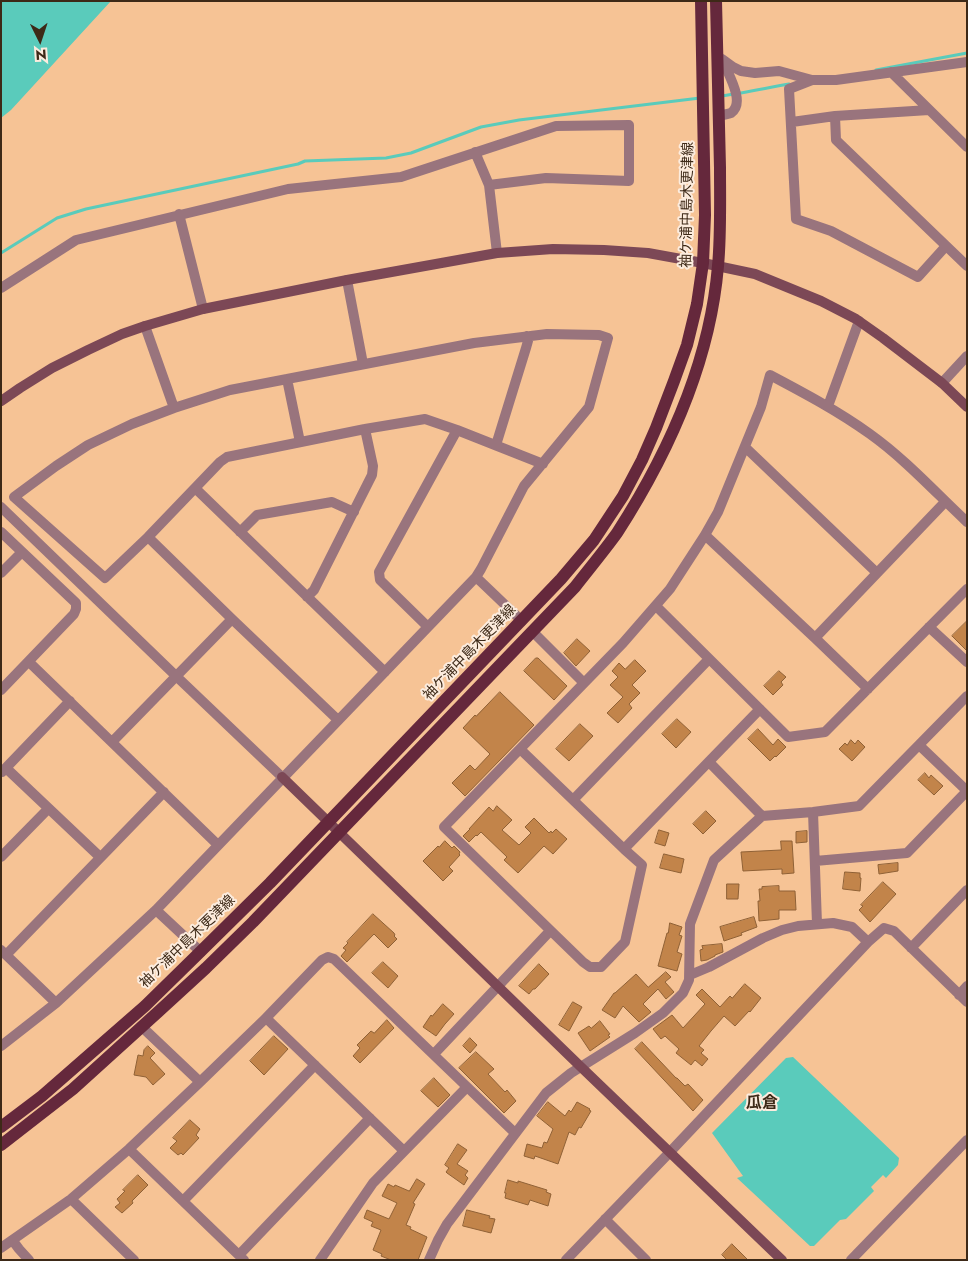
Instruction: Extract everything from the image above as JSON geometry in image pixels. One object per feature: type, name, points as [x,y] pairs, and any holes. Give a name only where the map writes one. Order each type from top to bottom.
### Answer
[{"type":"main road","name":"袖ケ浦中島木更津線","points":[[1,1127],[42,1096],[144,1006],[201,952],[329,822],[561,579],[594,540],[623,496],[656,428],[686,345],[697,304],[703,263],[705,215],[701,1]]},
{"type":"main road","points":[[1,1145],[73,1089],[206,968],[253,922],[533,632],[575,587],[616,534],[646,483],[673,429],[703,348],[713,303],[718,266],[720,207],[719,61],[716,1]]},
{"type":"street","points":[[719,116],[731,113],[736,106],[738,97],[719,61],[720,1]]},
{"type":"street","points":[[719,61],[741,71],[755,73],[779,71],[812,80],[836,80],[967,62]]},
{"type":"street","points":[[891,72],[967,147]]},
{"type":"street","points":[[812,80],[789,89],[796,219],[831,231],[918,277],[946,246]]},
{"type":"street","points":[[792,122],[835,116],[929,110]]},
{"type":"street","points":[[835,116],[836,140],[967,266]]},
{"type":"street","points":[[1,288],[76,240],[288,189],[401,177],[556,126],[629,125],[629,181],[546,178],[490,185]]},
{"type":"street","points":[[475,152],[490,185],[497,253]]},
{"type":"street","points":[[180,214],[203,309]]},
{"type":"street","points":[[1,401],[52,368],[122,334],[203,309],[497,253],[604,250],[648,253],[755,274],[821,301],[859,321],[883,338],[942,383],[967,407]]},
{"type":"street","points":[[348,280],[363,364]]},
{"type":"street","points":[[828,406],[859,321]]},
{"type":"street","points":[[145,326],[174,408]]},
{"type":"street","points":[[1,1046],[56,1003],[156,910],[476,577],[524,486],[543,464],[590,407],[608,338],[599,335],[547,334],[474,343],[230,390],[132,424],[88,445],[14,497],[105,578],[226,457],[425,419],[543,464]]},
{"type":"street","points":[[496,445],[528,341],[527,336]]},
{"type":"street","points":[[942,383],[967,356]]},
{"type":"street","points":[[520,749],[642,865],[625,942],[601,967],[590,967],[583,962],[444,827],[623,643],[670,589],[718,512],[761,407],[770,375],[828,406],[872,435],[903,461],[967,522]]},
{"type":"street","points":[[287,379],[300,442]]},
{"type":"street","points":[[307,598],[314,590],[372,476],[373,466],[365,429]]},
{"type":"street","points":[[428,627],[380,580],[379,572],[457,430]]},
{"type":"street","points":[[745,447],[877,573]]},
{"type":"street","points":[[195,488],[385,672]]},
{"type":"street","points":[[240,532],[257,515],[332,502],[354,512]]},
{"type":"street","points":[[815,638],[945,502]]},
{"type":"street","points":[[1,507],[782,1260]]},
{"type":"street","points":[[1,532],[76,603],[74,614],[1,690]]},
{"type":"street","points":[[705,535],[868,689]]},
{"type":"street","points":[[148,537],[338,720]]},
{"type":"street","points":[[1,573],[22,552]]},
{"type":"street","points":[[476,577],[522,621]]},
{"type":"street","points":[[656,606],[788,737],[825,732],[967,589]]},
{"type":"street","points":[[112,742],[232,619]]},
{"type":"street","points":[[929,627],[967,662]]},
{"type":"street","points":[[533,632],[584,683]]},
{"type":"street","points":[[573,800],[709,659]]},
{"type":"street","points":[[29,662],[218,845]]},
{"type":"street","points":[[429,1260],[447,1224],[546,1093],[558,1082],[663,1013],[683,993],[690,975],[690,924],[714,860],[762,816],[859,806],[967,696]]},
{"type":"street","points":[[70,702],[4,770],[100,857]]},
{"type":"street","points":[[624,849],[760,709]]},
{"type":"street","points":[[815,861],[907,853],[967,791],[919,746]]},
{"type":"street","points":[[709,762],[762,816]]},
{"type":"street","points":[[56,1003],[4,952],[164,792]]},
{"type":"street","points":[[1,857],[48,809]]},
{"type":"street","points":[[813,812],[817,924]]},
{"type":"street","points":[[911,948],[967,890]]},
{"type":"street","points":[[156,910],[201,952]]},
{"type":"street","points":[[690,975],[764,938],[782,930],[798,926],[833,923],[852,927],[868,942]]},
{"type":"street","points":[[566,1260],[868,942],[884,928],[894,931],[963,998],[967,986]]},
{"type":"street","points":[[434,1054],[550,931]]},
{"type":"street","points":[[1,1248],[71,1199],[129,1149],[328,956],[334,959],[515,1133]]},
{"type":"street","points":[[266,1018],[404,1151]]},
{"type":"street","points":[[142,1027],[200,1082]]},
{"type":"street","points":[[184,1201],[315,1065]]},
{"type":"street","points":[[320,1260],[373,1183],[467,1087]]},
{"type":"street","points":[[129,1149],[242,1257],[370,1118]]},
{"type":"street","points":[[851,1260],[967,1140]]},
{"type":"street","points":[[71,1199],[134,1260]]},
{"type":"street","points":[[605,1219],[646,1260]]},
{"type":"street","points":[[12,1241],[29,1260]]},
{"type":"water","points":[[1,1],[111,1],[11,110],[1,118]]},
{"type":"water","points":[[793,1057],[899,1158],[898,1165],[886,1178],[883,1175],[871,1187],[874,1191],[846,1219],[840,1220],[814,1246],[810,1246],[737,1178],[743,1176],[712,1133],[786,1058]]},
{"type":"building","points":[[967,621],[967,651],[952,636]]},
{"type":"building","points":[[577,639],[590,651],[576,666],[564,653]]},
{"type":"building","points":[[536,658],[567,686],[554,700],[524,671]]},
{"type":"building","points":[[635,660],[646,671],[632,685],[640,693],[629,704],[632,708],[618,723],[607,713],[623,697],[610,685],[618,677],[612,671],[619,663],[625,669]]},
{"type":"building","points":[[779,671],[786,677],[781,682],[783,685],[773,695],[764,686]]},
{"type":"building","points":[[500,692],[534,725],[465,796],[452,783],[470,765],[475,770],[490,754],[463,728]]},
{"type":"building","points":[[677,719],[691,732],[676,748],[662,734]]},
{"type":"building","points":[[580,724],[593,736],[569,761],[556,749]]},
{"type":"building","points":[[758,729],[773,745],[778,739],[786,747],[770,761],[748,739]]},
{"type":"building","points":[[851,740],[855,744],[858,740],[865,747],[852,761],[839,749],[845,743],[847,745]]},
{"type":"building","points":[[925,773],[929,778],[931,775],[943,786],[934,795],[918,780]]},
{"type":"building","points":[[497,806],[512,820],[502,830],[519,845],[531,833],[525,827],[534,818],[549,833],[556,829],[567,839],[553,854],[544,846],[518,873],[504,860],[507,857],[481,832],[469,842],[463,836],[489,807],[493,811]]},
{"type":"building","points":[[706,811],[716,821],[703,834],[693,824]]},
{"type":"building","points":[[659,830],[669,833],[665,846],[655,843]]},
{"type":"building","points":[[807,831],[807,842],[796,843],[796,832]]},
{"type":"building","points":[[445,841],[452,848],[454,846],[460,852],[460,855],[449,867],[453,871],[443,881],[423,861]]},
{"type":"building","points":[[781,841],[792,841],[794,873],[782,874],[782,869],[743,871],[741,852],[781,850]]},
{"type":"building","points":[[664,854],[684,859],[681,873],[660,868]]},
{"type":"building","points":[[898,863],[898,871],[879,874],[878,865]]},
{"type":"building","points":[[845,872],[860,873],[860,891],[843,889]]},
{"type":"building","points":[[883,882],[896,894],[870,922],[859,910],[863,906],[861,905]]},
{"type":"building","points":[[727,884],[739,884],[738,899],[727,899]]},
{"type":"building","points":[[779,886],[779,891],[795,891],[796,910],[779,910],[779,919],[759,921],[759,889],[762,889],[762,887]]},
{"type":"building","points":[[373,914],[394,933],[397,939],[388,948],[374,934],[347,962],[341,956],[346,950],[343,948]]},
{"type":"building","points":[[754,917],[757,927],[741,933],[742,935],[724,941],[720,927]]},
{"type":"building","points":[[670,923],[682,927],[679,935],[682,936],[677,952],[682,954],[677,971],[658,966]]},
{"type":"building","points":[[722,944],[723,952],[701,961],[700,950],[703,949],[702,946]]},
{"type":"building","points":[[383,962],[398,976],[388,988],[372,973]]},
{"type":"building","points":[[539,964],[549,974],[529,994],[519,986]]},
{"type":"building","points":[[666,972],[671,977],[665,982],[674,992],[666,999],[658,989],[643,1004],[651,1012],[639,1022],[623,1006],[615,1018],[602,1010],[614,993],[636,974],[648,987]]},
{"type":"building","points":[[745,984],[761,998],[735,1026],[724,1016],[699,1046],[704,1050],[701,1053],[708,1059],[702,1066],[695,1060],[691,1065],[676,1053],[679,1049],[665,1036],[661,1039],[653,1029],[672,1015],[683,1028],[705,1004],[696,995],[702,989],[720,1007],[730,996],[732,998]]},
{"type":"building","points":[[573,1002],[582,1007],[569,1031],[559,1025]]},
{"type":"building","points":[[443,1004],[454,1014],[436,1036],[423,1027],[431,1015]]},
{"type":"building","points":[[387,1020],[394,1028],[360,1063],[353,1056],[360,1048],[357,1045],[371,1031],[374,1033]]},
{"type":"building","points":[[600,1021],[610,1034],[608,1035],[610,1037],[590,1051],[578,1033],[589,1026],[591,1028]]},
{"type":"building","points":[[274,1036],[288,1049],[264,1075],[250,1061]]},
{"type":"building","points":[[470,1038],[477,1045],[470,1053],[463,1046]]},
{"type":"building","points":[[642,1042],[676,1078],[685,1086],[688,1084],[703,1100],[693,1111],[635,1049]]},
{"type":"building","points":[[148,1046],[155,1053],[150,1058],[165,1074],[153,1085],[146,1077],[134,1075],[138,1055],[143,1056],[144,1050]]},
{"type":"building","points":[[476,1052],[494,1069],[488,1074],[505,1092],[507,1090],[516,1101],[504,1113],[459,1068]]},
{"type":"building","points":[[434,1078],[450,1095],[438,1107],[421,1091]]},
{"type":"building","points":[[548,1102],[565,1116],[569,1110],[571,1112],[577,1102],[591,1111],[575,1135],[569,1132],[558,1164],[535,1156],[534,1159],[524,1156],[527,1144],[542,1148],[544,1142],[547,1143],[553,1129],[537,1116]]},
{"type":"building","points":[[190,1120],[200,1129],[196,1135],[199,1138],[183,1155],[181,1153],[178,1155],[170,1148],[177,1141],[173,1138]]},
{"type":"building","points":[[458,1144],[467,1150],[457,1164],[468,1171],[465,1175],[468,1178],[464,1185],[446,1172],[449,1168],[445,1165]]},
{"type":"building","points":[[138,1175],[148,1185],[122,1213],[115,1207],[120,1203],[117,1199]]},
{"type":"building","points":[[417,1179],[425,1184],[413,1203],[415,1204],[406,1225],[427,1237],[418,1260],[391,1260],[373,1250],[381,1230],[371,1226],[373,1222],[364,1218],[367,1210],[389,1219],[397,1203],[382,1196],[388,1184],[409,1191]]},
{"type":"building","points":[[508,1180],[518,1183],[518,1181],[547,1190],[546,1192],[551,1194],[548,1206],[530,1200],[528,1205],[505,1198]]},
{"type":"building","points":[[467,1210],[495,1219],[491,1233],[463,1226]]},
{"type":"building","points":[[732,1244],[748,1260],[727,1260],[722,1255]]},
{"type":"waterway","points":[[876,70],[967,53]]},
{"type":"waterway","points":[[721,96],[789,84]]},
{"type":"waterway","points":[[1,253],[57,218],[86,209],[305,161],[386,158],[411,153],[481,127],[519,120],[700,98]]},
{"type":"district","name":"瓜倉","points":[[762,1104]]}]
